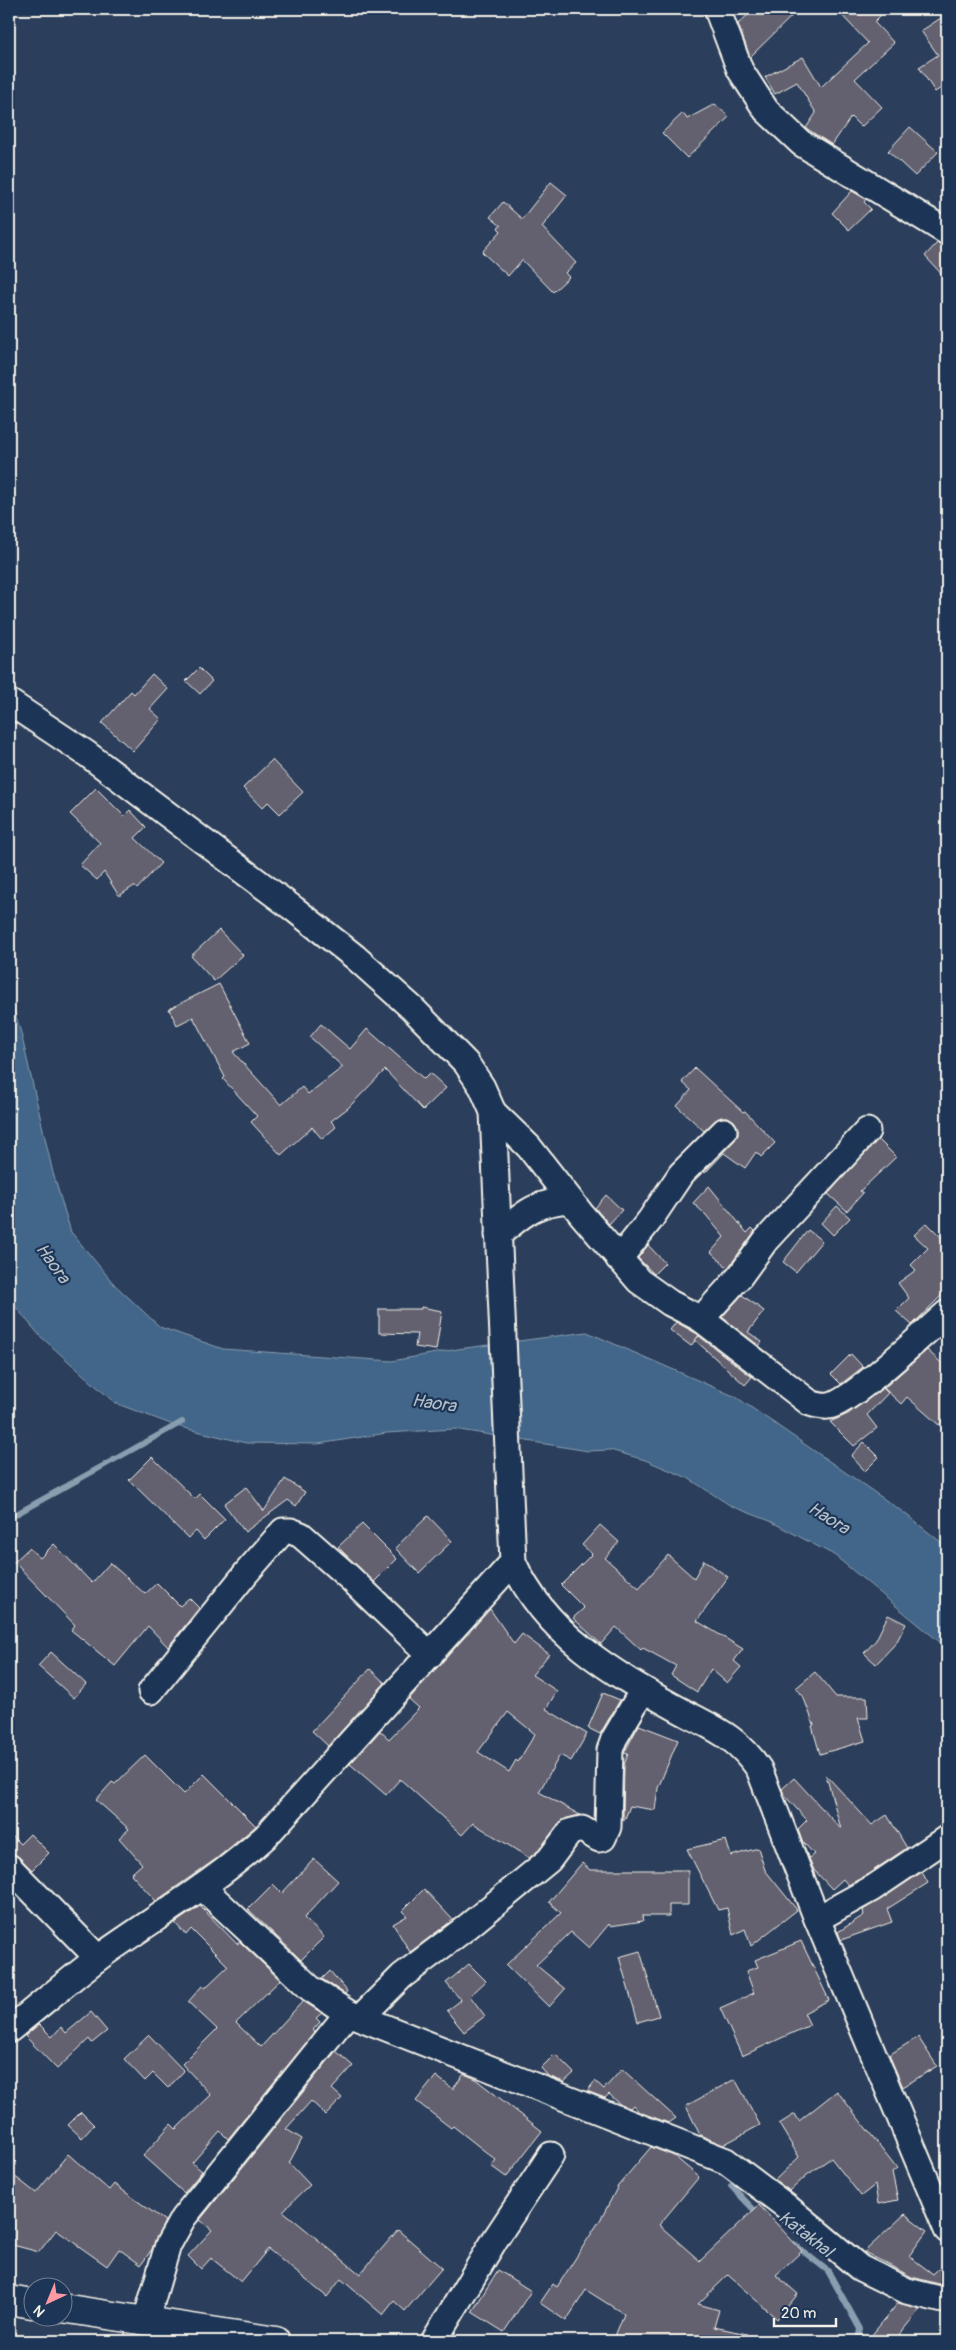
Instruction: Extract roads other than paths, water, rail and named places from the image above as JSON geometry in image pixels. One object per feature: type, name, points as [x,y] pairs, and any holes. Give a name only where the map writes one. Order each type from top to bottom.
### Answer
[{"type":"main road","points":[[9,2300],[22,2302]]},
{"type":"main road","points":[[72,2309],[276,2341]]},
{"type":"street","points":[[726,13],[740,70],[766,110],[801,143],[947,232]]},
{"type":"street","points":[[9,702],[95,760],[355,957],[412,1008],[466,1063],[482,1087],[493,1112],[508,1486],[513,1562],[524,1586],[540,1608],[565,1636],[643,1690],[730,1737],[747,1751],[759,1769],[817,1919],[947,2230]]},
{"type":"street","points":[[493,1112],[530,1147],[570,1200],[619,1259],[651,1291],[702,1319],[810,1403],[830,1406],[842,1401],[879,1373],[947,1313]]},
{"type":"street","points":[[619,1259],[650,1220],[681,1174],[724,1130]]},
{"type":"street","points":[[702,1319],[740,1276],[766,1240],[867,1131]]},
{"type":"street","points":[[498,1244],[536,1206],[548,1202],[570,1200]]},
{"type":"street","points":[[151,1691],[247,1572],[283,1531],[291,1531],[301,1535],[350,1578],[430,1655]]},
{"type":"street","points":[[9,2030],[98,1958],[202,1888],[240,1860],[265,1837],[513,1562]]},
{"type":"street","points":[[146,2320],[168,2245],[183,2218],[354,2015],[549,1860],[570,1832],[582,1829],[598,1839],[604,1838],[608,1827],[610,1750],[614,1739],[643,1690]]},
{"type":"street","points":[[817,1919],[873,1888],[947,1838]]},
{"type":"street","points":[[9,1867],[98,1958]]},
{"type":"street","points":[[202,1888],[311,1989],[354,2015],[726,2160],[787,2207],[840,2254],[860,2268],[907,2291],[947,2301]]},
{"type":"street","points":[[434,2341],[496,2238],[551,2155]]},
{"type":"water","name":"Haora","points":[[9,993],[21,1033],[53,1173],[71,1232],[114,1284],[160,1327],[223,1349],[392,1361],[458,1349],[587,1332],[736,1397],[903,1512],[947,1547],[947,1648],[834,1555],[770,1521],[731,1506],[688,1478],[645,1460],[610,1450],[588,1451],[454,1429],[387,1433],[318,1444],[246,1443],[176,1426],[115,1403],[40,1336],[9,1299]]},
{"type":"waterway","points":[[9,1518],[182,1422]]},
{"type":"waterway","name":"Katakhal","points":[[731,2186],[760,2216]]},
{"type":"waterway","name":"Katakhal","points":[[794,2244],[828,2271],[860,2329],[858,2341]]},
{"type":"waterway","points":[[9,2336],[46,2341]]}]
